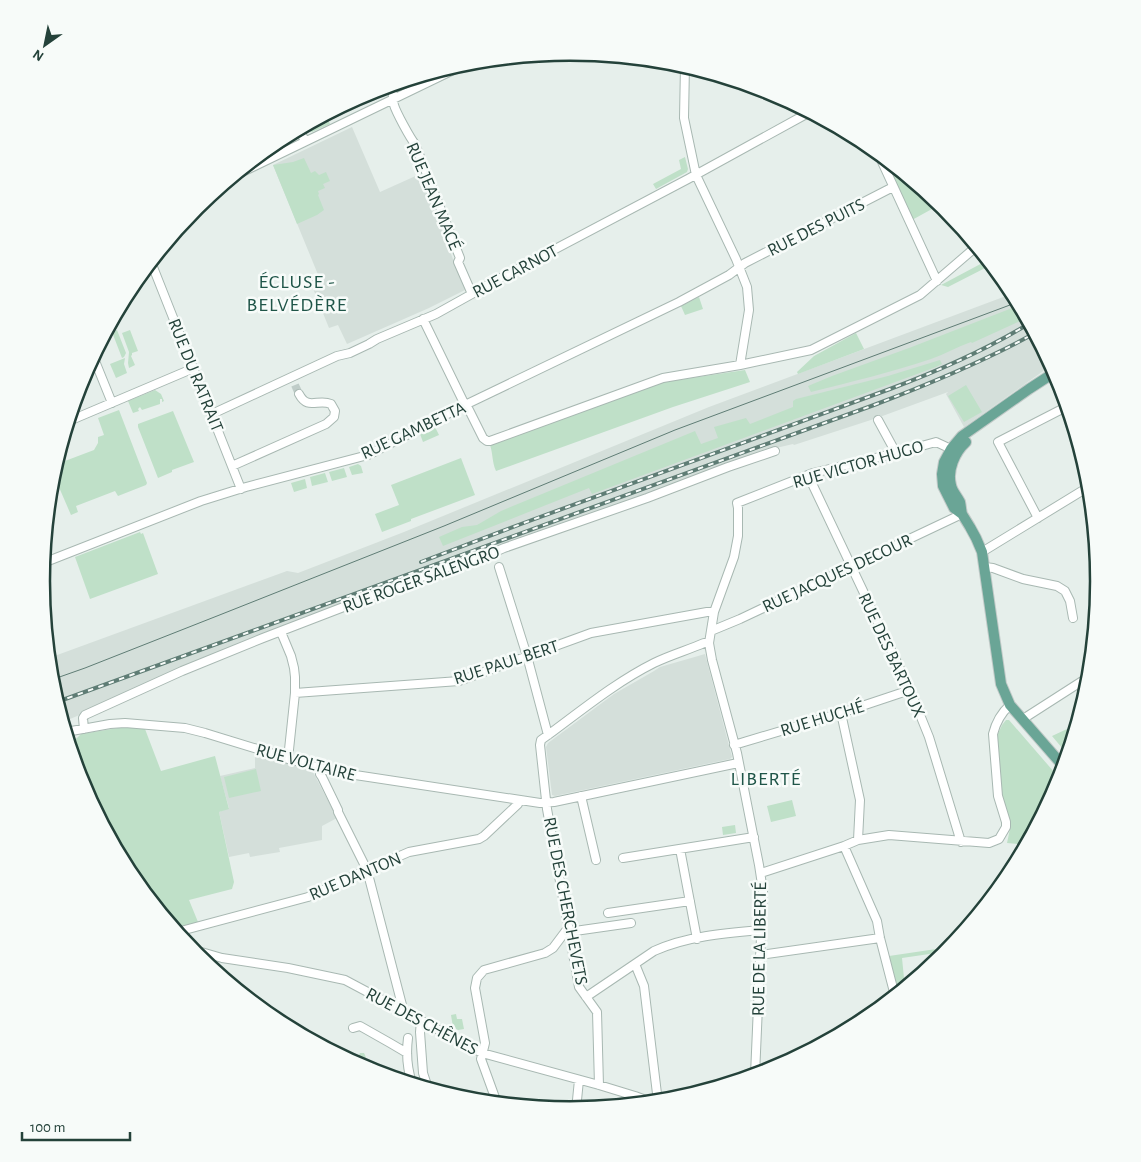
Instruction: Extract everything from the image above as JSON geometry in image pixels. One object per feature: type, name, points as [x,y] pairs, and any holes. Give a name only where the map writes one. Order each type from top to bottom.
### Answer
[{"type":"main road","points":[[1048,376],[962,436],[944,462],[942,481],[954,508],[962,514],[982,552],[1001,684],[1010,705],[1058,760]]},
{"type":"main road","points":[[962,514],[961,504],[951,486],[950,480],[952,464],[962,445],[1051,381]]},
{"type":"street","points":[[685,74],[684,118],[696,174],[747,287],[749,310],[740,365]]},
{"type":"street","points":[[260,164],[438,78]]},
{"type":"street","name":"RUE JEAN MACÉ","points":[[394,91],[394,105],[410,139],[415,144],[460,258],[458,262],[472,294]]},
{"type":"street","name":"RUE CARNOT","points":[[212,414],[294,382],[337,356],[350,353],[377,339],[436,314],[804,115]]},
{"type":"street","points":[[302,135],[305,142]]},
{"type":"street","points":[[883,165],[937,281]]},
{"type":"street","name":"RUE DES PUITS","points":[[739,268],[893,187]]},
{"type":"street","points":[[424,319],[482,438],[490,441],[663,378],[740,365],[817,348],[920,295],[972,250]]},
{"type":"street","name":"RUE GAMBETTA","points":[[51,560],[200,501],[368,455],[465,405],[679,302],[739,268]]},
{"type":"street","name":"RUE DU RATRAIT","points":[[154,270],[241,489]]},
{"type":"street","points":[[98,365],[112,402]]},
{"type":"street","points":[[77,418],[194,368]]},
{"type":"street","points":[[232,466],[326,424],[334,417],[335,410],[331,404],[325,402],[308,403],[302,400],[299,394]]},
{"type":"street","points":[[1038,518],[998,442],[1061,409]]},
{"type":"street","points":[[878,420],[896,453]]},
{"type":"street","name":"RUE VICTOR HUGO","points":[[737,503],[808,475],[936,442],[951,450]]},
{"type":"street","name":"RUE ROGER SALENGRO","points":[[84,729],[83,718],[85,715],[182,671],[458,563],[468,563],[504,548],[647,498],[728,467],[775,452]]},
{"type":"street","name":"RUE DES BARTOUX","points":[[808,475],[910,690],[929,737],[961,842]]},
{"type":"street","points":[[982,552],[1083,490]]},
{"type":"street","name":"RUE DE LA LIBERTÉ","points":[[737,503],[738,536],[734,557],[714,612],[709,642],[738,763],[754,837],[763,891],[755,1068]]},
{"type":"street","name":"RUE JACQUES DECOUR","points":[[711,631],[962,514]]},
{"type":"street","points":[[499,567],[527,656],[548,735],[602,695],[653,664],[709,642]]},
{"type":"street","points":[[985,567],[1024,579],[1057,586],[1066,591],[1073,618]]},
{"type":"street","name":"RUE PAUL BERT","points":[[295,693],[460,681],[591,633],[714,612]]},
{"type":"street","points":[[281,632],[294,668],[295,693],[288,759]]},
{"type":"street","points":[[1023,719],[1081,682]]},
{"type":"street","name":"RUE HUCHÉ","points":[[734,745],[910,690]]},
{"type":"street","points":[[761,873],[858,840],[889,835],[989,844],[999,840],[1006,827],[998,796],[993,734],[999,718],[1010,705]]},
{"type":"street","points":[[841,713],[860,800],[858,840]]},
{"type":"street","name":"RUE VOLTAIRE","points":[[73,731],[124,723],[185,728],[329,772],[547,803],[738,763]]},
{"type":"street","name":"RUE DES CHERCHEVETS","points":[[548,735],[541,740],[540,745],[547,803],[579,987],[597,1012],[599,1085]]},
{"type":"street","points":[[320,769],[320,774],[366,870],[402,1005],[400,1010]]},
{"type":"street","points":[[581,796],[596,860]]},
{"type":"street","name":"RUE DANTON","points":[[185,930],[308,897],[410,852],[479,839],[518,804],[519,800]]},
{"type":"street","points":[[622,858],[754,837]]},
{"type":"street","points":[[844,846],[877,921],[893,989]]},
{"type":"street","points":[[680,849],[697,939]]},
{"type":"street","points":[[608,913],[690,901]]},
{"type":"street","points":[[494,1095],[481,1059],[486,1044],[475,988],[478,978],[484,970],[545,953],[553,948],[568,930],[631,923]]},
{"type":"street","points":[[586,997],[654,950],[666,945],[718,934],[761,930]]},
{"type":"street","points":[[760,955],[880,938]]},
{"type":"street","name":"RUE DES CHÊNES","points":[[207,954],[345,980],[482,1053],[638,1097]]},
{"type":"street","points":[[635,964],[644,986],[657,1094]]},
{"type":"street","points":[[422,1021],[420,1032],[422,1073],[425,1081]]},
{"type":"street","points":[[353,1028],[360,1026],[406,1053]]},
{"type":"street","points":[[408,1038],[406,1053],[409,1076]]},
{"type":"street","points":[[577,1102],[579,1080]]},
{"type":"shaded area","points":[[352,127],[380,192],[420,174],[465,290],[347,344],[338,325],[329,328],[310,281],[319,277],[273,165]]},
{"type":"shaded area","points":[[1006,296],[1021,321],[1045,370],[964,427],[946,394],[948,392],[877,418],[794,445],[776,448],[538,533],[289,626],[69,719],[55,656],[287,571],[298,573],[404,532],[709,407]]},
{"type":"shaded area","points":[[705,654],[732,757],[730,759],[555,796],[552,795],[546,747],[548,743],[614,694],[660,667]]},
{"type":"shaded area","points":[[255,753],[312,771],[337,818],[322,826],[322,840],[279,848],[280,852],[250,857],[249,853],[229,857],[219,812],[229,808],[220,776],[255,768]]},
{"type":"green space","points":[[328,120],[330,124],[312,132],[309,131]]},
{"type":"green space","points":[[685,157],[687,172],[656,189],[653,184],[681,169],[679,160]]},
{"type":"green space","points":[[304,158],[311,173],[315,171],[319,175],[326,172],[330,181],[323,184],[325,188],[318,191],[324,210],[297,224],[273,165]]},
{"type":"green space","points":[[889,170],[934,208],[912,220]]},
{"type":"green space","points":[[982,263],[986,268],[948,287],[941,285]]},
{"type":"green space","points":[[699,297],[703,309],[685,315],[681,306]]},
{"type":"green space","points":[[1013,308],[1021,321],[972,343],[916,364],[811,392],[808,386]]},
{"type":"green space","points":[[117,330],[126,353],[122,358],[113,334]]},
{"type":"green space","points":[[130,330],[138,351],[132,353],[131,356],[135,365],[129,368],[129,352],[122,333]]},
{"type":"green space","points":[[856,333],[864,349],[798,374],[797,372],[814,356]]},
{"type":"green space","points":[[125,358],[124,364],[127,373],[116,378],[110,364]]},
{"type":"green space","points":[[940,360],[942,364],[936,367],[592,494],[589,488],[443,546],[439,537],[462,527],[477,525],[501,511],[695,431],[701,444],[718,438],[714,427],[746,418],[750,424],[793,407],[793,401],[796,399],[888,376]]},
{"type":"green space","points":[[745,370],[750,382],[673,407],[496,471],[490,445],[664,382]]},
{"type":"green space","points":[[966,385],[982,412],[964,422],[948,396]]},
{"type":"green space","points":[[155,390],[161,394],[164,401],[162,402],[162,399],[160,399],[160,404],[142,410],[140,407],[139,411],[133,413],[128,401]]},
{"type":"green space","points":[[119,410],[147,483],[118,496],[115,491],[76,506],[78,512],[71,515],[59,487],[64,461],[94,450],[98,443],[98,437],[104,435],[98,418]]},
{"type":"green space","points":[[173,411],[194,462],[172,470],[172,472],[158,478],[138,424]]},
{"type":"green space","points":[[435,427],[439,435],[423,442],[420,434]]},
{"type":"green space","points":[[461,458],[475,495],[382,532],[375,514],[399,505],[391,485]]},
{"type":"green space","points":[[358,464],[361,466],[363,473],[352,475],[349,467]]},
{"type":"green space","points":[[344,468],[347,477],[332,481],[329,472]]},
{"type":"green space","points":[[325,473],[328,482],[312,486],[310,477]]},
{"type":"green space","points":[[305,479],[307,488],[294,492],[291,483]]},
{"type":"green space","points":[[140,532],[141,534],[143,533],[158,574],[90,599],[75,557]]},
{"type":"green space","points":[[1006,720],[1009,720],[1054,772],[1037,811],[1019,844],[1007,843],[1011,824],[1002,796],[997,736]]},
{"type":"green space","points":[[124,727],[145,729],[161,771],[215,756],[229,809],[219,812],[234,882],[232,889],[189,900],[198,922],[181,926],[138,870],[104,811],[90,780],[75,739],[81,734]]},
{"type":"green space","points":[[1067,729],[1069,729],[1063,749],[1052,736]]},
{"type":"green space","points":[[256,769],[261,791],[229,798],[224,777]]},
{"type":"green space","points":[[792,800],[796,816],[771,822],[767,806]]},
{"type":"green space","points":[[735,825],[736,833],[723,835],[722,827]]},
{"type":"green space","points":[[939,949],[934,953],[902,958],[904,980],[897,986],[889,956]]},
{"type":"green space","points":[[456,1014],[457,1019],[462,1019],[464,1029],[458,1030],[453,1027],[451,1015]]},
{"type":"green space","points":[[360,1053],[364,1053],[366,1060],[358,1056]]},
{"type":"tunnel","points":[[295,385],[299,394]]},
{"type":"tram line","points":[[59,677],[444,526],[675,430],[1011,305]]},
{"type":"railway","points":[[421,562],[908,382],[979,351],[1024,327]]},
{"type":"railway","points":[[64,699],[874,405],[956,372],[1029,336]]},
{"type":"district","name":"ÉCLUSE - BELVÉDÈRE","points":[[297,292]]},
{"type":"district","name":"LIBERTÉ","points":[[766,778]]}]
